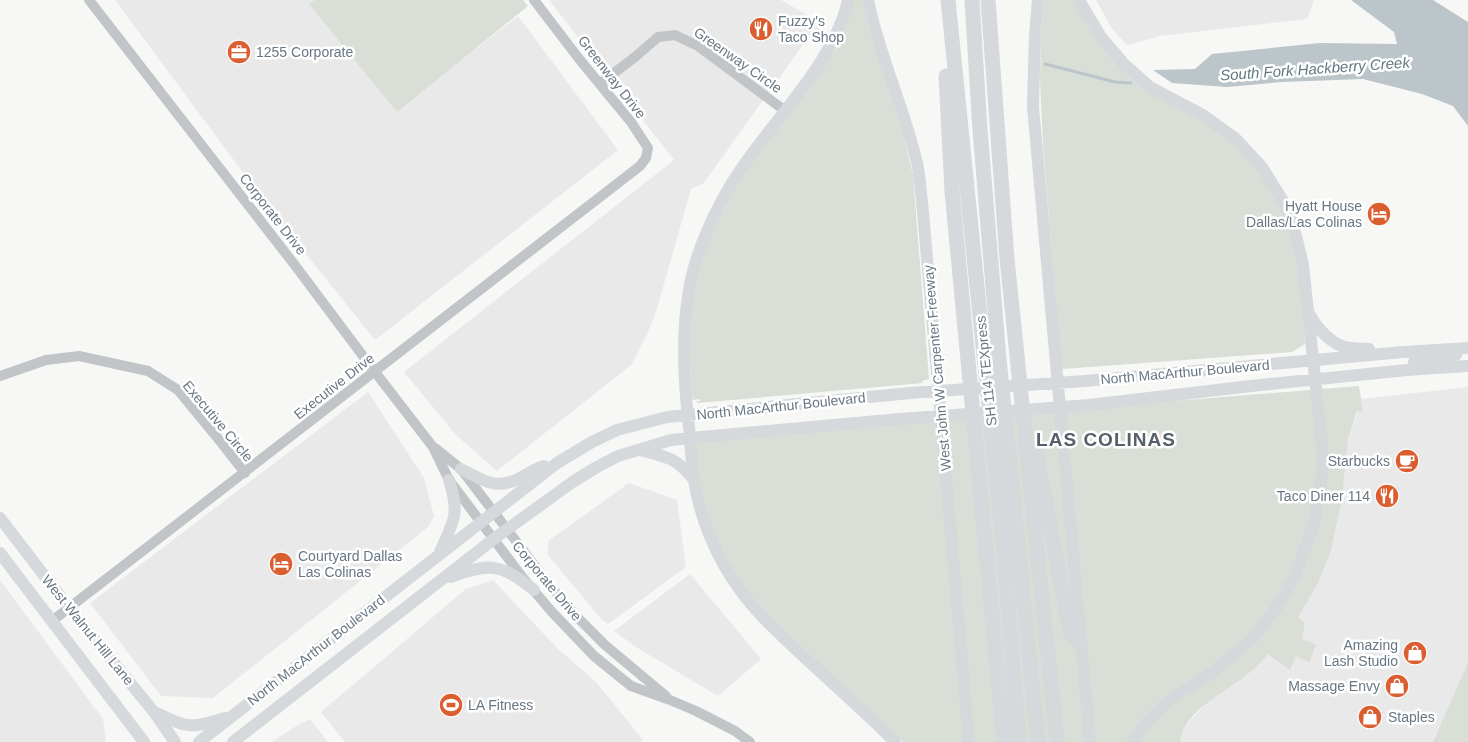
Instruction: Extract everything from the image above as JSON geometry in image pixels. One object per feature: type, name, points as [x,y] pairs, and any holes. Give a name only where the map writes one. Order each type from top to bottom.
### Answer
[{"type":"highway","points":[[940,0],[944,35],[952,191],[1004,742]]},
{"type":"highway","name":"SH 114 TEXpress","points":[[948,0],[1003,542],[1019,742]]},
{"type":"highway","name":"SH 114 TEXpress","points":[[972,0],[980,130],[999,359],[1038,742]]},
{"type":"highway","points":[[988,0],[1007,259],[1057,742]]},
{"type":"highway","points":[[1007,259],[1022,320],[1034,440],[1042,490],[1070,633],[1080,643]]},
{"type":"main road","points":[[848,0],[845,14],[820,63],[735,178],[714,217],[689,288],[684,330],[684,371],[694,480],[706,527],[723,565],[740,590],[779,634],[895,742]]},
{"type":"main road","name":"West John W Carpenter Freeway","points":[[868,0],[875,30],[910,136],[918,169],[969,742]]},
{"type":"main road","points":[[1038,0],[1033,107],[1090,742]]},
{"type":"main road","points":[[1079,0],[1104,41],[1129,69],[1150,87],[1222,128],[1245,148],[1262,167],[1283,201],[1293,223],[1304,266],[1322,444],[1322,478],[1314,524],[1296,573],[1279,604],[1252,639],[1210,674],[1168,701],[1154,713],[1133,742]]},
{"type":"main road","points":[[1308,310],[1316,325],[1324,333],[1345,347],[1403,352]]},
{"type":"main road","name":"North MacArthur Boulevard","points":[[199,742],[557,463],[592,442],[617,430],[658,419],[688,415],[910,393],[1085,381],[1403,352],[1468,348]]},
{"type":"main road","points":[[1366,374],[1388,364],[1427,361],[1468,353]]},
{"type":"main road","name":"North MacArthur Boulevard","points":[[233,742],[243,737],[507,529],[596,467],[638,449],[671,440],[690,438],[900,419],[1089,405],[1316,379],[1468,366]]},
{"type":"main road","points":[[638,449],[672,459],[683,466],[694,480]]},
{"type":"main road","points":[[462,468],[490,484],[501,485],[511,483],[542,466],[557,463]]},
{"type":"main road","points":[[439,554],[456,514],[456,501],[449,480]]},
{"type":"main road","name":"West Walnut Hill Lane","points":[[0,518],[69,608],[154,712],[175,742]]},
{"type":"main road","name":"West Walnut Hill Lane","points":[[0,553],[144,742]]},
{"type":"main road","points":[[439,581],[489,566],[502,569],[517,576],[534,590]]},
{"type":"main road","points":[[154,712],[179,724],[191,726],[232,716]]},
{"type":"main road","points":[[123,714],[134,742]]},
{"type":"street","name":"Corporate Drive","points":[[89,0],[433,447],[449,480],[534,590],[593,655],[630,686],[670,700],[735,731],[750,742]]},
{"type":"street","name":"Greenway Drive","points":[[534,0],[631,122],[648,148],[646,158],[632,172]]},
{"type":"street","name":"Greenway Circle","points":[[601,84],[658,37],[676,35],[698,46],[784,110]]},
{"type":"street","name":"Executive Drive","points":[[52,621],[632,172]]},
{"type":"street","name":"Executive Circle","points":[[0,376],[46,360],[79,356],[148,371],[178,390],[245,473]]},
{"type":"street","name":"Corporate Drive","points":[[433,447],[462,468],[493,512],[551,587],[604,645],[670,700]]},
{"type":"street","points":[[593,655],[604,645]]},
{"type":"shaded area","points":[[115,0],[323,0],[397,109],[518,16],[618,150],[375,340],[270,209]]},
{"type":"shaded area","points":[[315,0],[523,0],[528,6],[397,112],[309,4]]},
{"type":"shaded area","points":[[549,0],[781,0],[818,21],[821,35],[807,39],[704,183],[691,189],[656,312],[647,335],[631,365],[497,471],[456,435],[404,372],[674,160]]},
{"type":"shaded area","points":[[853,0],[862,0],[868,26],[903,134],[913,175],[929,379],[922,381],[923,383],[698,403],[696,402],[700,401],[700,399],[693,400],[692,395],[690,323],[696,281],[706,249],[719,218],[735,188],[835,50],[845,29]]},
{"type":"shaded area","points":[[1044,0],[1074,0],[1097,41],[1192,114],[1226,136],[1250,159],[1283,210],[1293,241],[1300,276],[1305,344],[1292,352],[1062,369],[1043,146],[1040,81]]},
{"type":"shaded area","points":[[1096,0],[1314,0],[1307,19],[1160,36],[1127,45],[1112,29]]},
{"type":"shaded area","points":[[1359,386],[1363,412],[1357,411],[1348,439],[1342,500],[1331,550],[1318,583],[1298,617],[1305,623],[1302,639],[1316,645],[1309,662],[1296,656],[1290,670],[1268,654],[1248,674],[1197,712],[1183,731],[1180,742],[903,742],[755,605],[707,527],[693,440]]},
{"type":"shaded area","points":[[1468,387],[1468,662],[1433,742],[1179,742],[1183,731],[1192,718],[1204,706],[1331,550],[1342,500],[1348,439],[1358,411],[1363,412],[1361,399]]},
{"type":"shaded area","name":"Courtyard Dallas Las Colinas","points":[[368,392],[424,478],[434,516],[428,527],[213,698],[161,696],[90,603]]},
{"type":"shaded area","points":[[629,483],[677,500],[686,567],[608,624],[601,619],[548,555],[548,541]]},
{"type":"shaded area","points":[[690,574],[761,659],[718,696],[636,647],[614,631]]},
{"type":"shaded area","points":[[0,580],[103,719],[106,742],[0,742]]},
{"type":"shaded area","points":[[493,580],[557,648],[597,683],[643,740],[640,742],[345,742],[321,712],[466,589]]},
{"type":"shaded area","points":[[1468,662],[1468,742],[1433,742]]},
{"type":"shaded area","points":[[310,719],[328,742],[272,742],[293,728]]},
{"type":"water","points":[[1351,0],[1433,0],[1468,22],[1468,126],[1453,106],[1422,94],[1363,79],[1282,82],[1227,87],[1172,83],[1153,70],[1195,69],[1212,54],[1320,43],[1397,44],[1394,32]]},
{"type":"waterway","name":"South Fork Hackberry Creek","points":[[1045,64],[1115,82],[1131,83]]},
{"type":"place","name":"Fuzzy's Taco Shop","points":[[761,29]]},
{"type":"place","name":"1255 Corporate","points":[[239,52]]},
{"type":"place","name":"Hyatt House Dallas/Las Colinas","points":[[1379,214]]},
{"type":"place","name":"Starbucks","points":[[1407,461]]},
{"type":"place","name":"Taco Diner 114","points":[[1387,496]]},
{"type":"place","name":"Courtyard Dallas Las Colinas","points":[[281,564]]},
{"type":"place","name":"Amazing Lash Studio","points":[[1415,653]]},
{"type":"place","name":"Massage Envy","points":[[1397,686]]},
{"type":"place","name":"LA Fitness","points":[[451,705]]},
{"type":"place","name":"Staples","points":[[1370,717]]},
{"type":"district","name":"LAS COLINAS","points":[[1106,439]]}]
